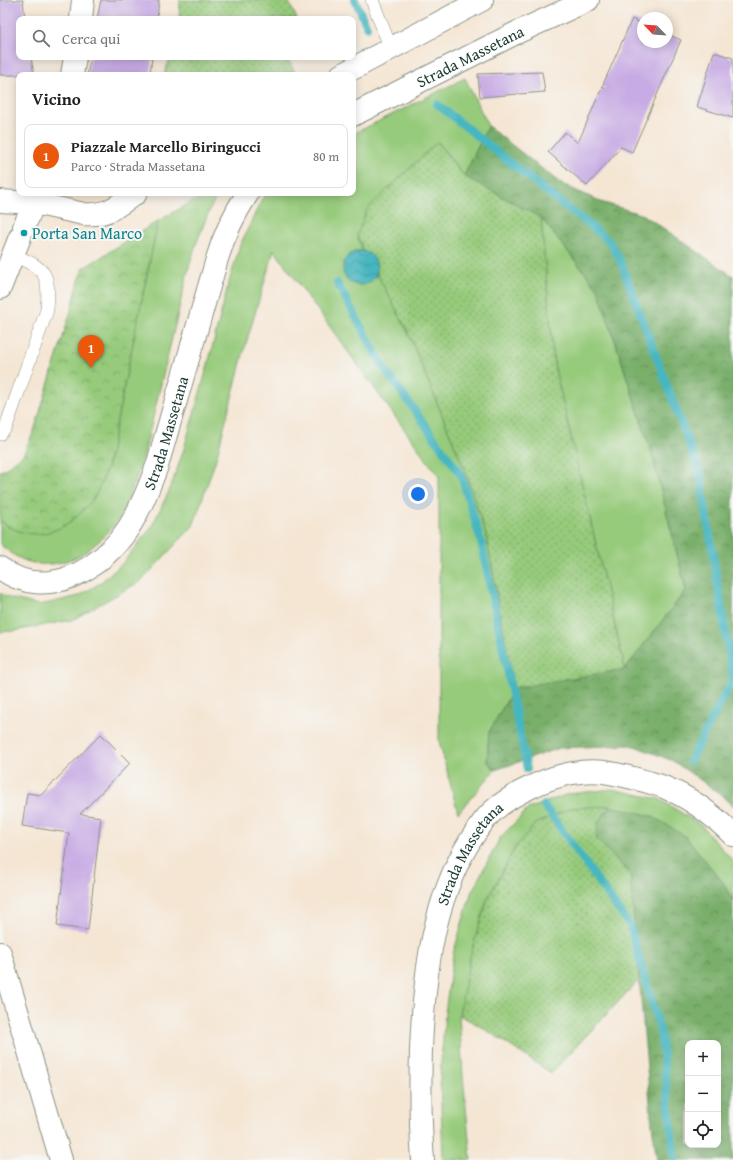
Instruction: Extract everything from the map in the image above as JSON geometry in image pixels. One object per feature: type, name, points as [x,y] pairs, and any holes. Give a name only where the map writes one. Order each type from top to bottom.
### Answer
[{"type":"street","points":[[81,16],[83,0]]},
{"type":"street","points":[[347,72],[482,0]]},
{"type":"street","name":"Strada Massetana","points":[[356,113],[516,33],[588,0]]},
{"type":"street","points":[[72,72],[74,60]]},
{"type":"street","points":[[0,201],[36,198],[84,214],[100,214],[112,210],[132,196]]},
{"type":"street","name":"Strada Massetana","points":[[0,568],[17,578],[44,583],[58,582],[71,578],[84,571],[106,554],[117,543],[128,528],[137,514],[157,466],[217,259],[226,233],[231,220],[246,196]]},
{"type":"street","points":[[0,288],[14,242],[36,198]]},
{"type":"street","name":"Strada Massetana","points":[[423,1160],[420,1103],[422,1034],[427,975],[433,938],[440,910],[455,867],[478,828],[492,811],[545,780],[567,774],[594,771],[618,774],[666,787],[688,799],[709,814],[733,835]]},
{"type":"street","points":[[0,954],[61,1160]]},
{"type":"lane","points":[[372,0],[391,49]]},
{"type":"lane","points":[[0,434],[8,421],[47,310],[48,298],[46,277],[43,272],[29,262],[14,242]]},
{"type":"green space","points":[[180,0],[288,0],[296,16],[179,16]]},
{"type":"green space","points":[[169,60],[288,60],[294,72],[165,72]]},
{"type":"green space","points":[[465,78],[488,126],[464,176],[438,142],[357,235],[363,251],[357,251],[375,278],[377,274],[407,330],[464,468],[486,535],[514,688],[489,732],[487,761],[495,770],[458,813],[439,741],[439,477],[274,250],[245,347],[216,459],[193,526],[141,581],[72,620],[14,631],[0,632],[0,593],[9,598],[39,605],[79,596],[100,583],[122,564],[151,528],[170,489],[183,452],[240,245],[262,199],[264,196],[356,196],[356,132]]},
{"type":"green space","points":[[488,126],[560,183],[601,202],[644,215],[733,276],[733,806],[722,795],[673,761],[632,745],[560,748],[495,770],[487,761],[489,732],[514,688],[625,669],[686,590],[652,454],[598,289],[541,218],[464,176]]},
{"type":"green space","points":[[437,142],[464,176],[541,218],[554,364],[625,669],[514,688],[486,535],[464,468],[407,330],[377,274],[374,260],[369,254],[363,251],[357,235],[367,209]]},
{"type":"green space","points":[[202,196],[216,196],[209,211],[189,267],[143,459],[129,497],[116,523],[95,544],[83,553],[69,560],[55,564],[41,564],[27,561],[13,555],[0,544],[0,520],[10,528],[93,499],[107,469],[158,221]]},
{"type":"green space","points":[[541,218],[598,289],[652,454],[686,590],[625,669],[554,364]]},
{"type":"green space","points":[[158,221],[107,469],[99,489],[85,509],[76,517],[56,530],[33,534],[22,532],[10,527],[0,520],[0,471],[23,455],[34,431],[73,304],[82,269]]},
{"type":"green space","points":[[612,789],[659,799],[701,825],[733,861],[733,901],[723,882],[610,806],[571,808],[516,846],[487,900],[471,953],[459,1015],[471,1160],[443,1160],[440,1076],[445,1013],[453,954],[471,893],[500,838],[528,809],[568,794]]},
{"type":"green space","points":[[610,806],[652,816],[685,836],[723,882],[733,901],[733,1160],[657,1160],[652,1125],[630,874],[596,839],[598,822]]},
{"type":"green space","points":[[610,806],[598,822],[596,839],[630,874],[639,980],[551,1073],[482,1027],[459,1015],[471,953],[487,900],[516,846],[535,824],[571,808]]},
{"type":"water","points":[[357,251],[363,251],[367,252],[374,258],[377,268],[376,275],[370,282],[363,285],[357,285],[353,284],[346,278],[343,271],[343,265],[344,261],[350,254]]},
{"type":"building","points":[[0,0],[23,0],[25,16],[16,16],[16,60],[32,60],[34,72],[16,72],[16,75],[0,75]]},
{"type":"building","points":[[101,0],[159,0],[157,16],[98,16]]},
{"type":"building","points":[[632,19],[637,21],[637,48],[673,48],[673,37],[681,40],[632,152],[621,147],[587,186],[548,152],[565,132],[578,143],[600,92],[605,87],[602,87]]},
{"type":"building","points":[[714,52],[733,58],[733,118],[697,107]]},
{"type":"building","points":[[90,60],[152,60],[150,72],[88,72]]},
{"type":"building","points":[[542,72],[545,92],[480,97],[478,74]]},
{"type":"building","points":[[101,734],[130,763],[80,814],[101,817],[88,930],[57,926],[69,833],[22,826],[27,793],[41,795]]},
{"type":"waterway","points":[[355,0],[367,27]]},
{"type":"waterway","points":[[437,104],[609,241],[620,260],[700,473],[733,679],[690,761]]},
{"type":"waterway","points":[[337,283],[384,368],[461,475],[481,541],[527,769]]},
{"type":"waterway","points":[[544,805],[630,926],[660,1030],[675,1160]]},
{"type":"place","name":"Porta San Marco","points":[[24,233]]},
{"type":"place","name":"Piazzale Marcello Biringucci","points":[[91,368]]}]
